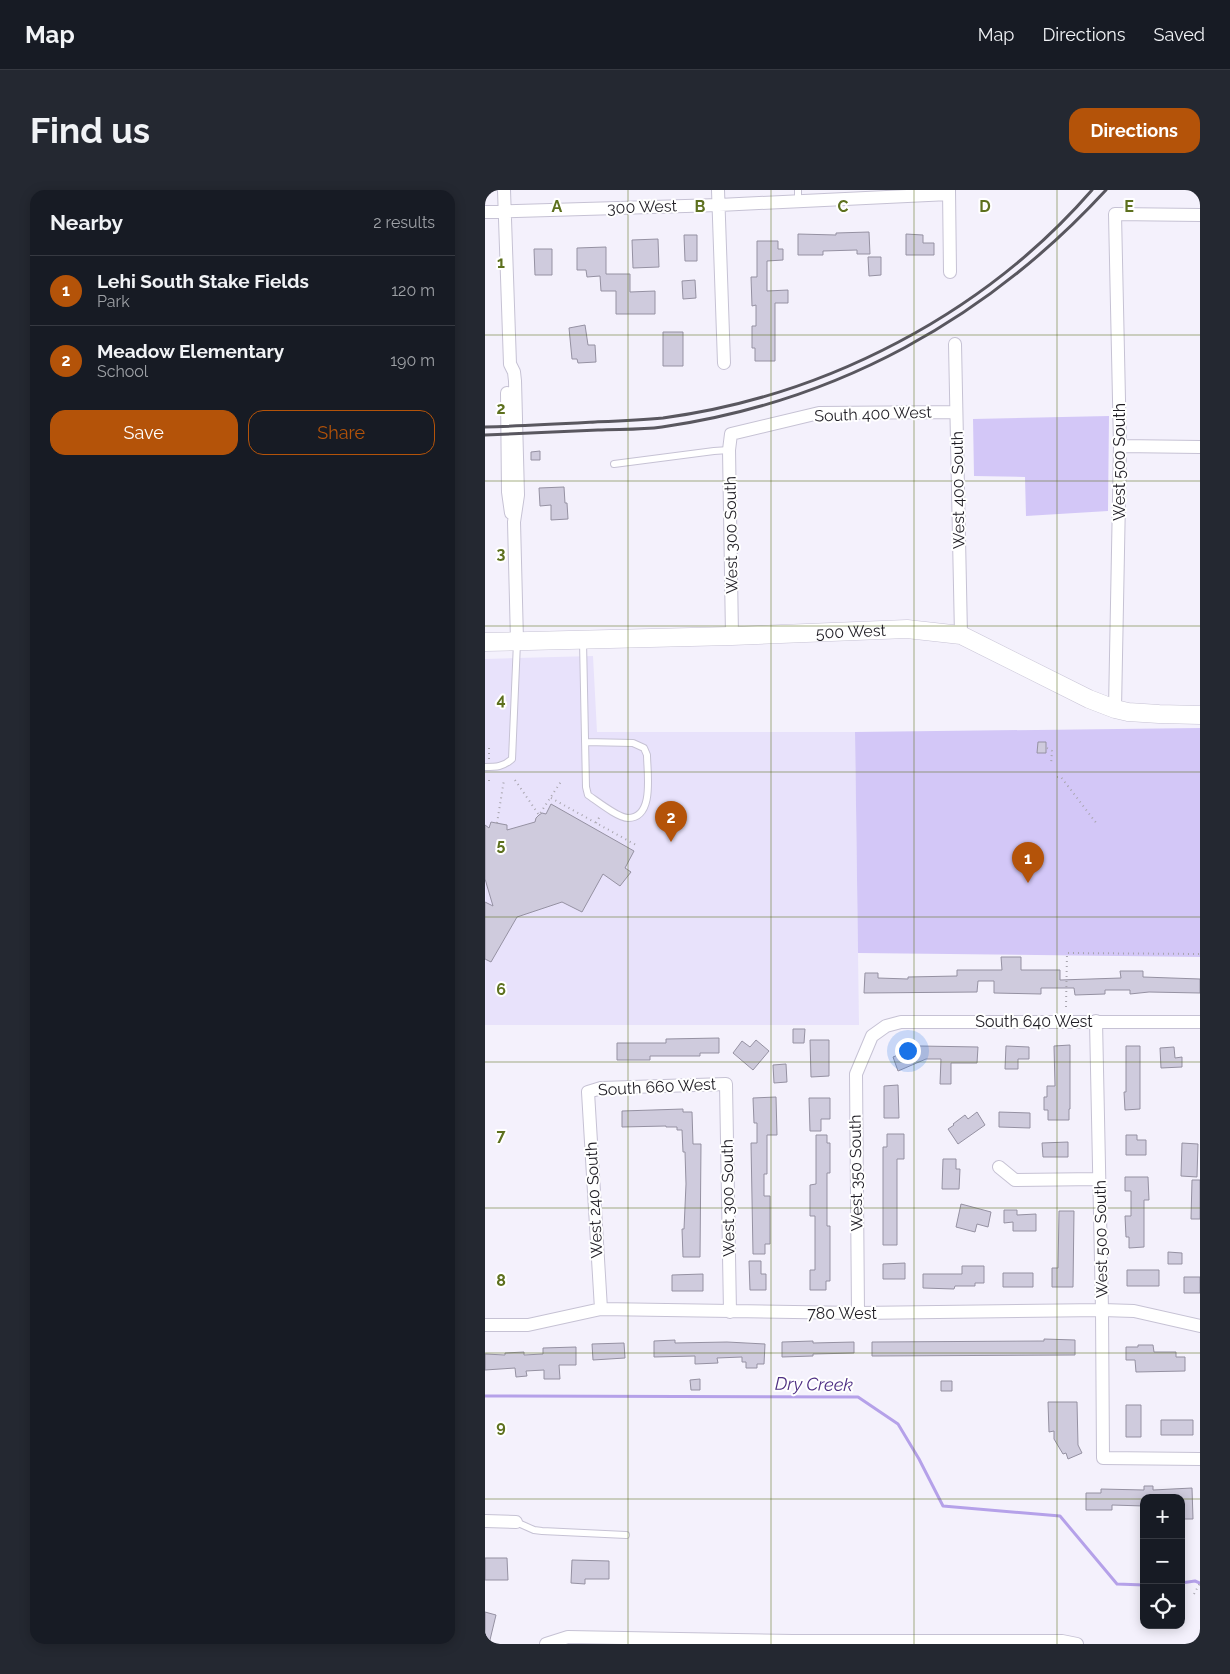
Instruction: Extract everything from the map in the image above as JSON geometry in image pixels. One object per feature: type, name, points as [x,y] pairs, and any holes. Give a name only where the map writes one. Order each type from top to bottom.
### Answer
[{"type":"street","points":[[504,190],[510,364],[506,382],[508,482],[509,499],[514,522],[517,641]]},
{"type":"street","points":[[718,190],[724,363]]},
{"type":"street","points":[[949,192],[950,272]]},
{"type":"street","name":"300 West","points":[[485,212],[719,205],[798,196],[949,192]]},
{"type":"street","name":"West 500 South","points":[[1115,709],[1120,446],[1115,214],[1200,215]]},
{"type":"street","name":"West 400 South","points":[[955,344],[961,635]]},
{"type":"street","name":"South 400 West","points":[[731,434],[819,413],[957,412]]},
{"type":"street","name":"West 300 South","points":[[731,434],[729,450],[732,636]]},
{"type":"street","points":[[1120,446],[1200,447]]},
{"type":"street","name":"500 West","points":[[485,642],[732,636],[907,629],[961,635],[1089,699],[1115,709],[1128,712],[1159,714],[1200,714]]},
{"type":"street","name":"West 500 South","points":[[1096,1021],[1103,1310],[1103,1458],[1200,1459]]},
{"type":"street","name":"South 640 West","points":[[872,1036],[886,1026],[901,1022],[1200,1022]]},
{"type":"street","name":"West 350 South","points":[[858,1313],[855,1074],[872,1036]]},
{"type":"street","name":"West 300 South","points":[[727,1084],[730,1312]]},
{"type":"street","name":"South 660 West","points":[[588,1092],[601,1088],[727,1084]]},
{"type":"street","name":"West 240 South","points":[[588,1092],[601,1309]]},
{"type":"street","points":[[999,1167],[1015,1180],[1099,1180]]},
{"type":"street","name":"780 West","points":[[485,1325],[528,1325],[601,1309],[858,1313],[1103,1310],[1134,1311],[1200,1326]]},
{"type":"street","points":[[485,1521],[516,1522]]},
{"type":"street","points":[[546,1644],[568,1637],[793,1642],[1062,1642],[1077,1644]]},
{"type":"lane","points":[[613,464],[729,450]]},
{"type":"lane","points":[[583,640],[585,742],[586,787],[588,795],[615,813],[627,818],[637,816],[645,808],[647,798],[647,755],[644,748],[633,742],[585,742]]},
{"type":"lane","points":[[487,765],[498,767],[512,759],[517,641]]},
{"type":"lane","points":[[516,1522],[534,1530],[542,1531],[626,1535]]},
{"type":"path","points":[[487,765],[489,748]]},
{"type":"path","points":[[1047,748],[1052,751],[1051,765]]},
{"type":"path","points":[[1057,777],[1061,777],[1097,824]]},
{"type":"path","points":[[497,823],[504,780]]},
{"type":"path","points":[[515,780],[539,815],[562,780]]},
{"type":"path","points":[[551,798],[636,845]]},
{"type":"path","points":[[596,823],[600,816]]},
{"type":"path","points":[[1066,1008],[1067,953],[1200,954]]},
{"type":"path","points":[[1194,1594],[1200,1583]]},
{"type":"shaded area","points":[[1109,416],[1108,511],[1026,516],[1025,477],[974,476],[973,419]]},
{"type":"shaded area","points":[[593,656],[597,732],[855,732],[859,1025],[485,1025],[485,659]]},
{"type":"shaded area","points":[[1200,728],[1200,957],[858,953],[855,732]]},
{"type":"building","points":[[869,232],[870,254],[857,254],[857,250],[823,251],[823,255],[798,255],[798,234],[836,235],[836,233]]},
{"type":"building","points":[[906,234],[923,235],[923,243],[934,243],[934,255],[906,255]]},
{"type":"building","points":[[684,235],[697,235],[697,261],[685,261]]},
{"type":"building","points":[[658,239],[659,267],[633,268],[632,240]]},
{"type":"building","points":[[757,241],[778,241],[778,249],[783,249],[783,260],[767,261],[767,291],[788,290],[788,303],[775,303],[775,361],[755,361],[755,348],[752,348],[752,326],[756,326],[756,305],[752,306],[751,277],[757,277]]},
{"type":"building","points":[[606,247],[606,274],[630,274],[630,292],[655,291],[655,314],[616,314],[616,291],[601,291],[600,276],[587,277],[586,270],[577,270],[577,248]]},
{"type":"building","points":[[534,249],[552,249],[552,275],[535,275]]},
{"type":"building","points":[[868,257],[881,257],[881,275],[869,276]]},
{"type":"building","points":[[695,280],[696,298],[683,299],[682,281]]},
{"type":"building","points":[[585,325],[588,345],[595,345],[596,362],[578,363],[577,359],[572,359],[569,328]]},
{"type":"building","points":[[663,332],[683,332],[683,366],[663,366]]},
{"type":"building","points":[[540,451],[540,460],[531,460],[531,452]]},
{"type":"building","points":[[564,487],[568,519],[551,520],[551,505],[540,506],[539,488]]},
{"type":"building","points":[[1038,742],[1046,742],[1046,753],[1037,753]]},
{"type":"building","points":[[551,804],[634,851],[625,868],[631,872],[620,886],[603,874],[582,912],[562,902],[517,917],[491,962],[485,959],[485,902],[493,906],[485,879],[485,825],[489,828],[491,822],[507,825],[507,830],[535,822],[539,815],[542,813],[546,814]]},
{"type":"building","points":[[1001,957],[1021,957],[1021,970],[1060,970],[1060,980],[1121,978],[1120,971],[1143,971],[1143,977],[1200,979],[1200,993],[1149,992],[1130,994],[1130,990],[1105,990],[1105,994],[1075,995],[1074,988],[1041,988],[1041,994],[994,993],[994,981],[978,981],[977,992],[864,993],[865,973],[878,973],[878,978],[908,979],[908,977],[957,976],[957,970],[1002,970]]},
{"type":"building","points":[[793,1029],[805,1029],[804,1043],[793,1043]]},
{"type":"building","points":[[719,1038],[719,1053],[700,1053],[700,1056],[650,1056],[650,1060],[617,1060],[617,1043],[666,1043],[666,1039]]},
{"type":"building","points":[[756,1040],[769,1051],[753,1070],[733,1053],[742,1041],[750,1047]]},
{"type":"building","points":[[810,1040],[829,1040],[829,1076],[811,1077]]},
{"type":"building","points":[[1070,1045],[1069,1120],[1048,1120],[1048,1110],[1044,1110],[1044,1097],[1047,1097],[1047,1086],[1055,1086],[1054,1046]]},
{"type":"building","points":[[920,1046],[978,1047],[977,1063],[951,1063],[951,1084],[940,1084],[941,1059],[926,1059],[898,1071],[893,1057]]},
{"type":"building","points":[[1006,1046],[1029,1047],[1029,1059],[1018,1059],[1018,1069],[1005,1069]]},
{"type":"building","points":[[1126,1046],[1140,1046],[1140,1109],[1125,1110]]},
{"type":"building","points":[[1174,1047],[1175,1058],[1182,1057],[1182,1067],[1161,1068],[1160,1048]]},
{"type":"building","points":[[786,1064],[787,1082],[774,1083],[773,1065]]},
{"type":"building","points":[[898,1085],[899,1118],[884,1118],[884,1086]]},
{"type":"building","points":[[776,1097],[777,1135],[767,1135],[767,1174],[764,1174],[764,1196],[770,1196],[770,1244],[765,1244],[765,1254],[753,1254],[751,1143],[757,1143],[757,1123],[754,1123],[753,1098]]},
{"type":"building","points":[[809,1098],[830,1098],[830,1119],[821,1119],[821,1131],[810,1131]]},
{"type":"building","points":[[683,1109],[683,1112],[692,1112],[693,1144],[701,1144],[700,1257],[683,1257],[682,1229],[684,1229],[686,1184],[682,1130],[677,1130],[677,1127],[666,1126],[622,1127],[622,1111]]},
{"type":"building","points":[[977,1112],[985,1125],[958,1144],[948,1129],[965,1115],[968,1119]]},
{"type":"building","points":[[999,1112],[1030,1113],[1030,1128],[999,1127]]},
{"type":"building","points":[[887,1134],[904,1134],[904,1159],[897,1159],[897,1245],[883,1245],[883,1147],[887,1147]]},
{"type":"building","points":[[816,1135],[827,1135],[827,1143],[830,1143],[830,1173],[827,1173],[827,1226],[830,1226],[830,1281],[826,1281],[826,1290],[810,1290],[810,1270],[815,1270],[815,1216],[810,1216],[810,1185],[816,1184]]},
{"type":"building","points":[[1126,1135],[1137,1135],[1137,1140],[1146,1140],[1146,1155],[1126,1155]]},
{"type":"building","points":[[1068,1142],[1068,1157],[1043,1157],[1042,1143]]},
{"type":"building","points":[[1182,1143],[1198,1144],[1197,1177],[1181,1176]]},
{"type":"building","points":[[943,1159],[956,1159],[956,1169],[960,1169],[959,1189],[942,1189]]},
{"type":"building","points":[[1125,1177],[1148,1177],[1149,1200],[1144,1200],[1144,1247],[1129,1248],[1129,1237],[1126,1237],[1125,1216],[1131,1216],[1131,1191],[1125,1191]]},
{"type":"building","points":[[1192,1180],[1200,1180],[1200,1219],[1191,1219]]},
{"type":"building","points":[[961,1204],[991,1212],[988,1227],[977,1224],[975,1232],[956,1227]]},
{"type":"building","points":[[1004,1210],[1017,1210],[1017,1215],[1036,1214],[1036,1231],[1013,1231],[1013,1222],[1004,1223]]},
{"type":"building","points":[[1059,1211],[1074,1211],[1073,1287],[1052,1287],[1052,1268],[1058,1268]]},
{"type":"building","points":[[1168,1252],[1182,1253],[1182,1264],[1168,1264]]},
{"type":"building","points":[[749,1261],[761,1261],[761,1274],[766,1274],[766,1290],[750,1290]]},
{"type":"building","points":[[905,1263],[905,1279],[883,1279],[883,1264]]},
{"type":"building","points":[[962,1266],[984,1266],[984,1283],[975,1283],[975,1286],[955,1286],[954,1289],[923,1288],[923,1274],[962,1274]]},
{"type":"building","points":[[1127,1270],[1159,1270],[1159,1286],[1127,1286]]},
{"type":"building","points":[[1003,1273],[1033,1273],[1033,1287],[1003,1287]]},
{"type":"building","points":[[703,1274],[703,1291],[672,1291],[672,1275]]},
{"type":"building","points":[[1184,1277],[1200,1277],[1200,1293],[1184,1293]]},
{"type":"building","points":[[1044,1339],[1075,1340],[1075,1355],[872,1356],[872,1342],[1044,1341]]},
{"type":"building","points":[[675,1340],[675,1343],[727,1342],[765,1344],[764,1364],[757,1364],[757,1368],[746,1368],[746,1362],[742,1362],[742,1357],[717,1358],[718,1363],[695,1364],[695,1356],[654,1357],[654,1341]]},
{"type":"building","points":[[813,1341],[813,1343],[854,1342],[854,1353],[782,1357],[782,1342]]},
{"type":"building","points":[[624,1343],[625,1358],[593,1360],[592,1344]]},
{"type":"building","points":[[1138,1345],[1153,1345],[1154,1352],[1176,1352],[1176,1357],[1185,1357],[1185,1371],[1136,1372],[1135,1360],[1126,1360],[1126,1347],[1138,1347]]},
{"type":"building","points":[[576,1347],[576,1365],[559,1365],[560,1379],[544,1379],[544,1370],[526,1371],[527,1376],[516,1377],[515,1368],[485,1370],[485,1354],[505,1355],[505,1353],[524,1352],[524,1355],[543,1354],[543,1348]]},
{"type":"building","points":[[700,1379],[700,1390],[691,1390],[690,1380]]},
{"type":"building","points":[[941,1381],[952,1381],[952,1391],[941,1391]]},
{"type":"building","points":[[1048,1402],[1077,1402],[1078,1445],[1082,1453],[1068,1459],[1066,1453],[1063,1454],[1054,1439],[1054,1431],[1049,1432]]},
{"type":"building","points":[[1126,1405],[1141,1405],[1141,1437],[1126,1437]]},
{"type":"building","points":[[1161,1420],[1193,1420],[1193,1435],[1161,1435]]},
{"type":"building","points":[[1144,1486],[1153,1486],[1153,1490],[1192,1488],[1193,1519],[1185,1519],[1185,1494],[1140,1494],[1140,1506],[1112,1505],[1112,1510],[1086,1510],[1086,1493],[1101,1493],[1101,1489],[1144,1490]]},
{"type":"building","points":[[485,1558],[507,1558],[508,1580],[485,1580]]},
{"type":"building","points":[[572,1560],[609,1561],[609,1579],[585,1579],[585,1584],[571,1583]]},
{"type":"building","points":[[485,1612],[496,1615],[489,1644],[485,1644]]},
{"type":"waterway","name":"Dry Creek","points":[[485,1396],[858,1397],[898,1424],[919,1459],[943,1506],[1060,1516],[1117,1584],[1140,1585]]},
{"type":"waterway","name":"Dry Creek","points":[[1185,1582],[1195,1581],[1200,1583]]},
{"type":"railway","points":[[485,427],[663,418],[724,407],[784,391],[842,369],[898,342],[952,311],[1002,275],[1049,234],[1092,190]]},
{"type":"railway","points":[[485,435],[662,427],[726,415],[788,398],[848,375],[905,348],[959,315],[1011,278],[1060,236],[1106,190]]},
{"type":"place","name":"Meadow Elementary","points":[[671,842]]},
{"type":"place","name":"Lehi South Stake Fields","points":[[1028,883]]}]
